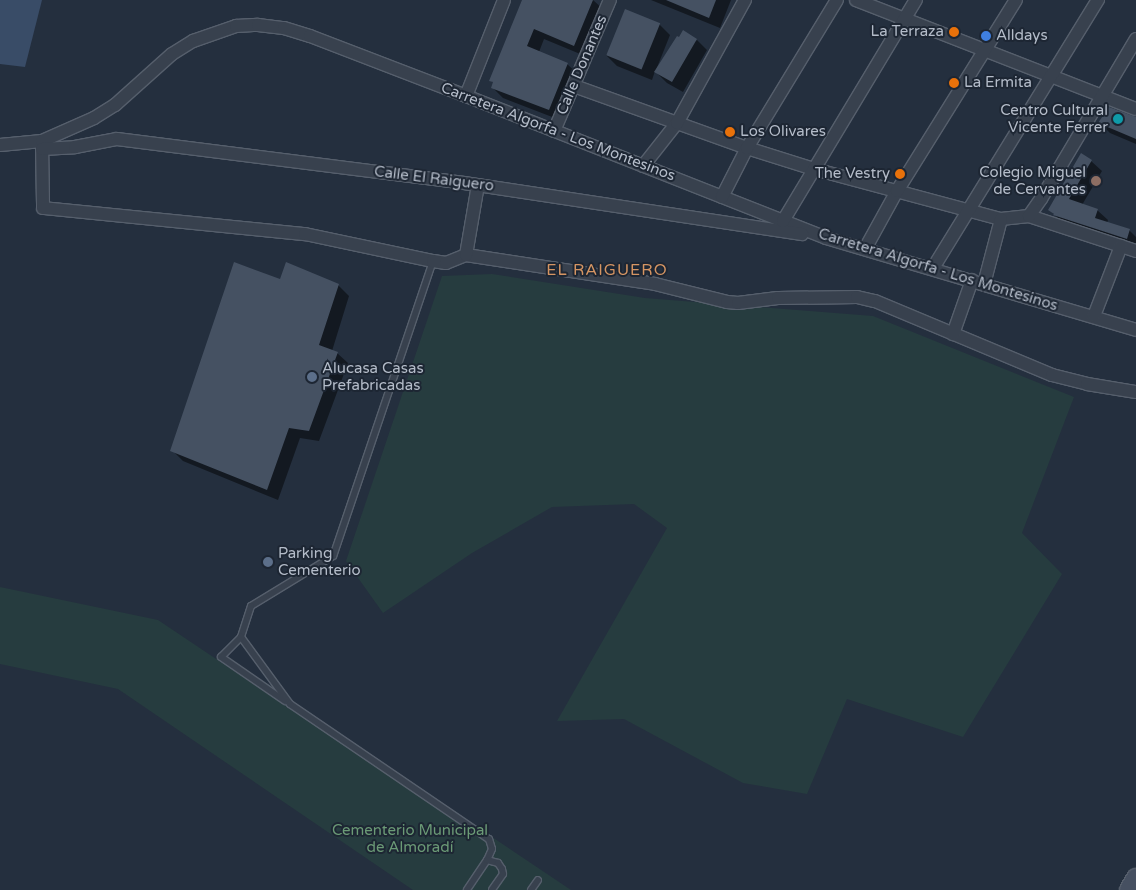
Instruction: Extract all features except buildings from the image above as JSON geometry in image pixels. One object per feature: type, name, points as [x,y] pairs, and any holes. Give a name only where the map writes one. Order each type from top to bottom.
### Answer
[{"type":"main road","points":[[1129,890],[1136,878]]},
{"type":"street","points":[[466,96],[504,0]]},
{"type":"street","name":"Calle Donantes","points":[[554,131],[610,0]]},
{"type":"street","points":[[643,166],[677,123],[745,0]]},
{"type":"street","points":[[722,197],[747,148],[838,0]]},
{"type":"street","points":[[856,0],[1102,98],[1136,109]]},
{"type":"street","points":[[782,221],[916,0]]},
{"type":"street","points":[[864,249],[897,191],[1016,0]]},
{"type":"street","points":[[933,268],[1098,0]]},
{"type":"street","name":"Carretera Algorfa - Los Montesinos","points":[[0,145],[42,145],[72,130],[115,106],[172,54],[193,41],[236,26],[258,25],[284,28],[310,36],[466,96],[826,238],[933,268],[1136,330]]},
{"type":"street","points":[[1029,216],[1136,40]]},
{"type":"street","points":[[574,86],[747,148],[814,169],[1001,219],[1029,216],[1136,251]]},
{"type":"street","name":"Calle El Raiguero","points":[[42,145],[74,147],[117,139],[478,185],[826,238]]},
{"type":"street","points":[[42,145],[43,208],[305,234],[446,263],[466,255],[655,284],[727,302],[778,298],[857,297],[874,301],[1052,374],[1087,384],[1136,392]]},
{"type":"street","points":[[466,255],[478,185]]},
{"type":"street","points":[[984,284],[1001,219]]},
{"type":"street","points":[[1094,316],[1121,246]]},
{"type":"street","points":[[953,334],[972,280]]},
{"type":"lane","points":[[433,261],[333,556],[251,606],[241,637],[221,657],[489,839],[492,849],[467,890]]},
{"type":"lane","points":[[241,637],[290,704]]},
{"type":"lane","points":[[487,860],[498,863],[503,874],[492,890]]},
{"type":"lane","points":[[531,890],[538,880]]},
{"type":"green space","points":[[492,274],[645,298],[873,316],[1074,397],[1022,533],[1062,574],[963,737],[847,699],[807,794],[743,783],[624,719],[557,721],[667,528],[634,504],[552,507],[472,553],[383,613],[346,561],[442,276]]},
{"type":"green space","name":"Cementerio Municipal de Almoradí","points":[[0,587],[158,620],[484,839],[492,837],[571,890],[413,890],[118,689],[0,664]]},
{"type":"water","points":[[0,0],[42,0],[25,67],[0,64]]},
{"type":"place","name":"La Terraza","points":[[954,32]]},
{"type":"place","name":"Alldays","points":[[986,36]]},
{"type":"place","name":"La Ermita","points":[[954,83]]},
{"type":"place","name":"Centro Cultural Vicente Ferrer","points":[[1118,119]]},
{"type":"place","name":"Los Olivares","points":[[730,132]]},
{"type":"place","name":"The Vestry","points":[[900,174]]},
{"type":"place","name":"Colegio Miguel de Cervantes","points":[[1096,181]]},
{"type":"place","name":"Alucasa Casas Prefabricadas","points":[[312,377]]},
{"type":"place","name":"Parking Cementerio","points":[[268,562]]},
{"type":"district","name":"EL RAIGUERO","points":[[607,270]]}]
